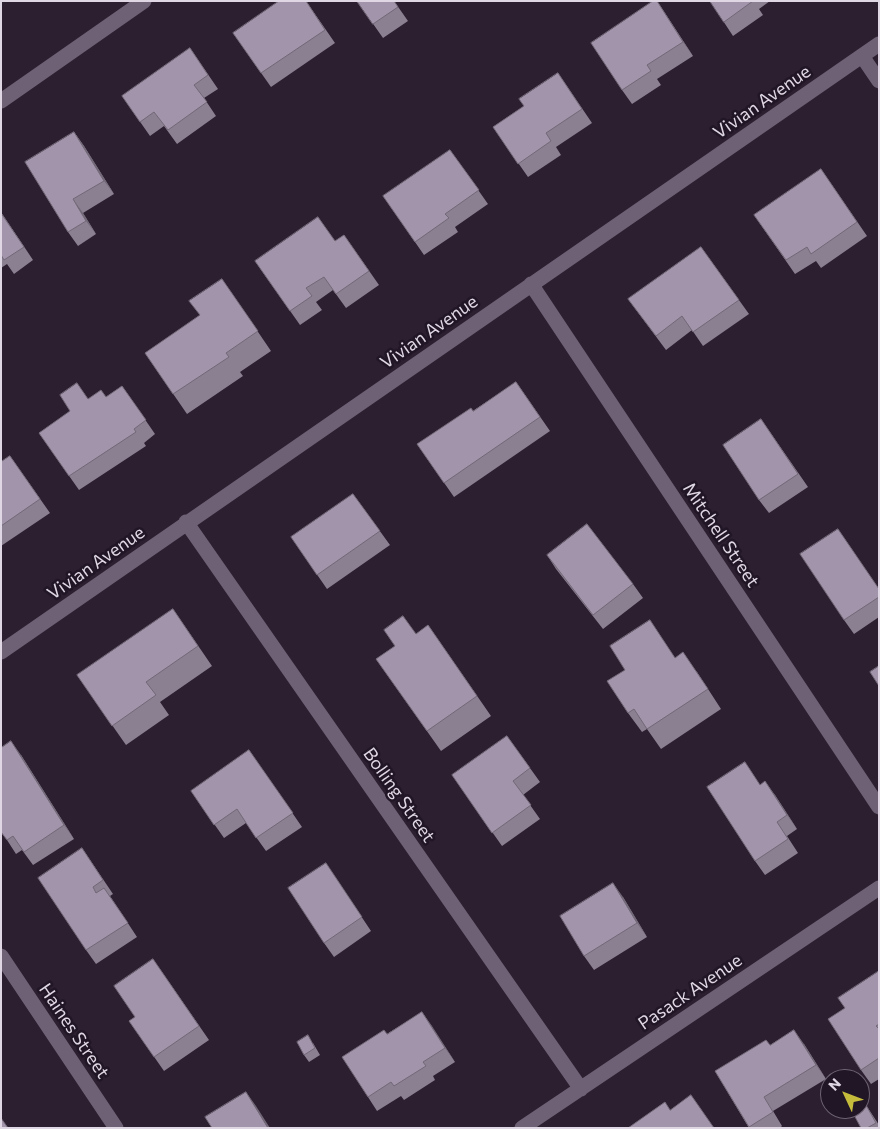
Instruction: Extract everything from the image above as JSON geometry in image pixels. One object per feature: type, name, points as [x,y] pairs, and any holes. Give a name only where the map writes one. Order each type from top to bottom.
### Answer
[{"type":"street","points":[[1,101],[144,1]]},
{"type":"street","name":"Vivian Avenue","points":[[1,652],[186,522],[879,44]]},
{"type":"street","points":[[862,56],[879,81]]},
{"type":"street","name":"Mitchell Street","points":[[531,284],[879,807]]},
{"type":"street","name":"Bolling Street","points":[[186,522],[581,1089]]},
{"type":"street","name":"Pasack Avenue","points":[[522,1128],[879,888]]},
{"type":"street","name":"Haines Street","points":[[1,956],[116,1128]]},
{"type":"building","points":[[279,1],[306,1],[325,30],[261,73],[233,33]]},
{"type":"building","points":[[357,1],[394,1],[398,7],[373,24]]},
{"type":"building","points":[[653,1],[657,1],[683,42],[647,65],[651,71],[622,90],[591,43]]},
{"type":"building","points":[[710,1],[753,1],[724,22]]},
{"type":"building","points":[[190,48],[208,75],[194,85],[207,102],[168,130],[154,112],[140,122],[122,96]]},
{"type":"building","points":[[558,73],[582,109],[546,133],[551,141],[518,164],[493,127],[524,106],[519,99]]},
{"type":"building","points":[[74,132],[104,181],[73,199],[86,221],[68,232],[25,162]]},
{"type":"building","points":[[450,150],[479,190],[445,214],[449,218],[415,242],[383,196]]},
{"type":"building","points":[[821,169],[857,222],[811,254],[807,247],[786,260],[754,215]]},
{"type":"building","points":[[1,213],[24,247],[4,260],[1,255]]},
{"type":"building","points":[[318,217],[335,241],[344,235],[369,271],[336,294],[324,277],[306,288],[312,296],[290,311],[255,261]]},
{"type":"building","points":[[701,247],[739,300],[693,332],[682,316],[656,336],[628,299]]},
{"type":"building","points":[[222,279],[258,331],[226,353],[229,357],[173,394],[145,353],[200,315],[189,301]]},
{"type":"building","points":[[516,382],[540,417],[444,483],[417,444],[471,408],[473,411]]},
{"type":"building","points":[[77,383],[88,399],[101,390],[106,397],[122,386],[146,420],[134,429],[136,432],[69,476],[39,433],[70,411],[60,395]]},
{"type":"building","points":[[761,419],[798,474],[759,500],[723,445]]},
{"type":"building","points":[[10,456],[40,499],[1,526],[1,462]]},
{"type":"building","points":[[353,494],[380,531],[317,575],[291,537]]},
{"type":"building","points":[[587,524],[633,584],[593,615],[547,555]]},
{"type":"building","points":[[838,529],[879,589],[879,597],[844,620],[800,554]]},
{"type":"building","points":[[173,609],[198,646],[146,682],[156,695],[112,726],[77,675]]},
{"type":"building","points":[[403,616],[416,634],[428,625],[477,696],[427,731],[376,659],[395,646],[384,630]]},
{"type":"building","points":[[650,620],[675,658],[683,652],[708,689],[647,729],[634,709],[628,713],[607,681],[625,670],[610,646]]},
{"type":"building","points":[[879,666],[879,686],[870,672]]},
{"type":"building","points":[[507,736],[530,768],[513,781],[531,805],[492,833],[452,775]]},
{"type":"building","points":[[11,741],[64,825],[24,852],[13,836],[7,840],[1,832],[1,748]]},
{"type":"building","points":[[249,750],[293,813],[256,838],[237,809],[214,825],[191,791]]},
{"type":"building","points":[[745,762],[760,785],[765,781],[787,815],[777,822],[788,839],[755,861],[707,787]]},
{"type":"building","points":[[82,848],[103,880],[93,887],[96,893],[104,888],[128,923],[86,950],[38,878]]},
{"type":"building","points":[[326,863],[362,917],[324,943],[288,888]]},
{"type":"building","points":[[613,883],[637,923],[584,956],[560,916]]},
{"type":"building","points":[[153,959],[199,1026],[154,1057],[129,1021],[135,1017],[114,986]]},
{"type":"building","points":[[879,971],[879,1024],[876,1026],[879,1029],[879,1058],[862,1069],[860,1069],[828,1019],[845,1008],[838,998]]},
{"type":"building","points":[[422,1012],[445,1048],[423,1062],[426,1066],[394,1086],[391,1082],[368,1097],[342,1057],[384,1030],[387,1034]]},
{"type":"building","points":[[794,1030],[816,1065],[764,1097],[773,1112],[749,1127],[715,1071],[766,1040],[770,1045]]},
{"type":"building","points":[[308,1035],[315,1048],[304,1055],[297,1042]]},
{"type":"building","points":[[246,1092],[268,1128],[212,1128],[205,1117]]},
{"type":"building","points":[[691,1095],[714,1128],[628,1128],[665,1102],[670,1110]]},
{"type":"building","points":[[870,1112],[876,1123],[867,1128],[861,1128],[856,1119],[870,1119]]},
{"type":"building","points":[[1,1118],[8,1128],[1,1128]]}]
